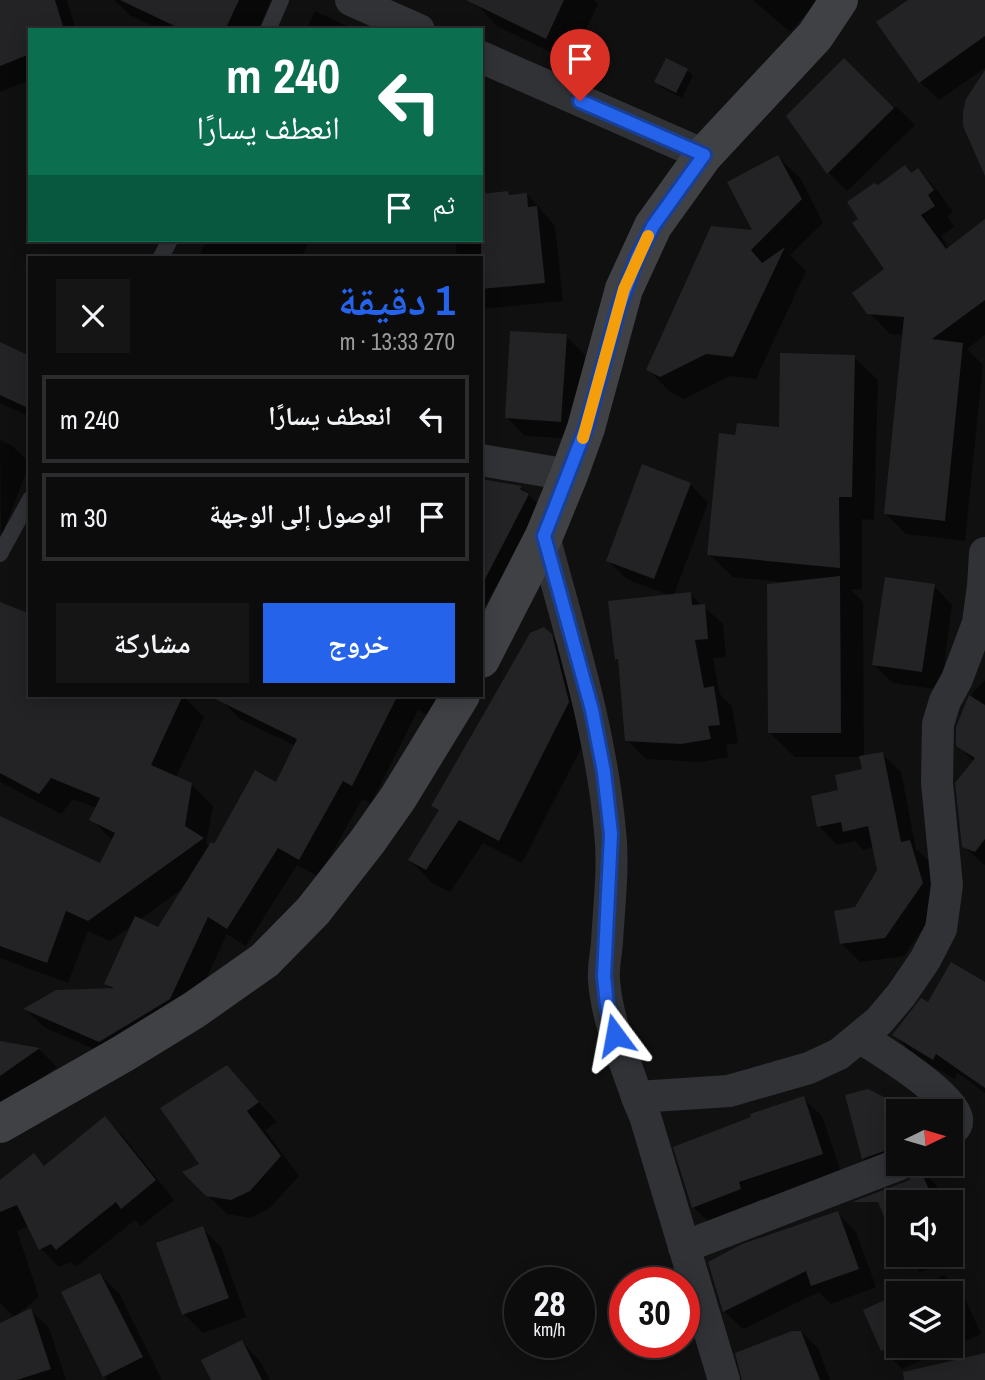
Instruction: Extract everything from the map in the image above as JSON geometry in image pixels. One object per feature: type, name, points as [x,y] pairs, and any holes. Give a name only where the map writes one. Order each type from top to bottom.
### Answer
[{"type":"main road","points":[[483,655],[544,536],[569,475],[586,428],[617,314],[637,258],[653,226],[704,155],[815,36],[839,0]]},
{"type":"main road","points":[[0,1124],[182,1017],[265,960],[313,911],[367,842],[460,697]]},
{"type":"street","points":[[351,0],[414,28]]},
{"type":"street","points":[[483,58],[704,155]]},
{"type":"street","points":[[483,460],[569,475]]},
{"type":"street","points":[[544,536],[592,710],[604,772],[611,834],[604,976],[606,996],[615,1035],[645,1116],[724,1380]]},
{"type":"street","points":[[637,1097],[729,1091],[809,1068],[839,1054],[861,1038],[901,995],[925,960],[941,929],[947,885],[937,783],[938,724],[978,623],[985,553]]},
{"type":"street","points":[[861,1038],[898,1061],[943,1099]]},
{"type":"street","points":[[684,1247],[886,1169]]},
{"type":"lane","points":[[269,28],[281,0]]},
{"type":"lane","points":[[0,554],[28,503]]},
{"type":"building","points":[[0,0],[55,0],[63,28],[28,28],[28,55],[0,66]]},
{"type":"building","points":[[120,0],[239,0],[226,28],[179,28]]},
{"type":"building","points":[[466,0],[564,0],[546,39]]},
{"type":"building","points":[[908,0],[985,0],[985,36],[919,83],[876,22]]},
{"type":"building","points":[[666,58],[688,69],[676,93],[654,82]]},
{"type":"building","points":[[844,58],[894,108],[827,174],[786,116]]},
{"type":"building","points":[[985,70],[985,176],[963,126],[963,112],[966,99]]},
{"type":"building","points":[[778,155],[802,199],[751,250],[762,263],[785,247],[733,357],[706,354],[660,377],[646,370],[711,226],[752,230],[727,182]]},
{"type":"building","points":[[905,165],[911,173],[918,168],[934,190],[928,195],[935,206],[921,215],[946,249],[985,219],[985,300],[932,339],[963,343],[945,521],[884,514],[904,317],[867,314],[852,293],[884,269],[852,223],[858,219],[847,202],[874,183],[878,185]]},
{"type":"building","points":[[508,191],[509,195],[527,193],[528,207],[537,206],[545,283],[483,289],[483,194]]},
{"type":"building","points":[[510,331],[567,334],[561,422],[505,418]]},
{"type":"building","points":[[0,342],[28,355],[28,408],[0,395]]},
{"type":"building","points":[[780,353],[855,355],[852,497],[839,497],[840,568],[707,555],[719,433],[735,435],[737,423],[779,427]]},
{"type":"building","points":[[642,464],[691,483],[654,579],[606,561]]},
{"type":"building","points":[[483,479],[522,486],[520,489],[529,494],[483,583]]},
{"type":"building","points":[[840,576],[841,733],[768,733],[767,584]]},
{"type":"building","points":[[885,577],[935,584],[922,672],[872,665]]},
{"type":"building","points":[[691,592],[692,605],[705,604],[708,639],[695,640],[704,688],[714,686],[720,725],[708,726],[711,739],[681,744],[625,741],[618,659],[615,660],[608,601]]},
{"type":"building","points":[[0,602],[28,613],[28,697],[182,697],[151,765],[192,783],[185,826],[204,838],[88,921],[66,911],[47,963],[0,946],[0,816],[100,863],[115,833],[89,820],[100,798],[51,778],[39,794],[0,773]]},
{"type":"building","points":[[544,627],[552,634],[569,702],[499,841],[459,820],[426,870],[408,860],[439,810],[431,806],[530,633]]},
{"type":"building","points":[[969,695],[985,705],[985,839],[975,852],[962,847],[955,783],[975,758],[956,746],[956,727]]},
{"type":"building","points":[[211,697],[397,697],[352,786],[343,781],[299,860],[278,848],[227,929],[208,917],[170,999],[99,1042],[23,1009],[56,990],[114,988],[104,984],[135,916],[158,927],[211,842],[214,844],[255,770],[276,782],[297,739]]},
{"type":"building","points":[[883,752],[901,842],[910,840],[923,883],[885,938],[840,944],[834,911],[855,907],[877,870],[868,826],[843,832],[841,822],[817,827],[811,796],[838,790],[835,775],[862,769],[859,756]]},
{"type":"building","points":[[951,962],[985,982],[985,1088],[936,1054],[933,1060],[892,1035],[921,998],[928,1002]]},
{"type":"building","points":[[0,1041],[40,1048],[0,1076]]},
{"type":"building","points":[[227,1065],[259,1102],[247,1111],[281,1156],[250,1191],[231,1200],[206,1196],[182,1172],[199,1164],[160,1108]]},
{"type":"building","points":[[868,1089],[888,1099],[886,1150],[862,1159],[845,1095]]},
{"type":"building","points":[[804,1096],[823,1154],[739,1182],[741,1189],[692,1208],[673,1147],[751,1117],[750,1114]]},
{"type":"building","points":[[105,1116],[156,1180],[121,1209],[116,1202],[56,1250],[51,1244],[39,1250],[17,1205],[0,1212],[0,1180],[34,1153],[44,1166]]},
{"type":"building","points":[[914,1176],[923,1176],[929,1190],[886,1190],[886,1222],[878,1202],[852,1202]]},
{"type":"building","points":[[838,1211],[859,1269],[811,1286],[806,1271],[723,1312],[708,1262],[742,1244]]},
{"type":"building","points":[[203,1226],[229,1298],[182,1315],[156,1243]]},
{"type":"building","points":[[100,1273],[143,1357],[103,1377],[61,1292]]},
{"type":"building","points":[[886,1299],[886,1349],[881,1351],[863,1310]]},
{"type":"building","points":[[31,1308],[51,1369],[17,1380],[0,1380],[0,1323]]},
{"type":"building","points":[[792,1331],[801,1331],[820,1380],[742,1380],[735,1353]]},
{"type":"building","points":[[242,1340],[262,1380],[211,1380],[201,1360]]},
{"type":"building","points":[[985,1353],[985,1380],[904,1380],[903,1372]]},
{"type":"slow traffic","points":[[583,438],[624,289],[648,236]]},
{"type":"route","points":[[580,101],[704,155],[653,226],[637,258],[624,289],[586,428],[544,536],[592,710],[604,772],[611,834],[610,898],[604,976],[607,1006],[615,1035]]}]
